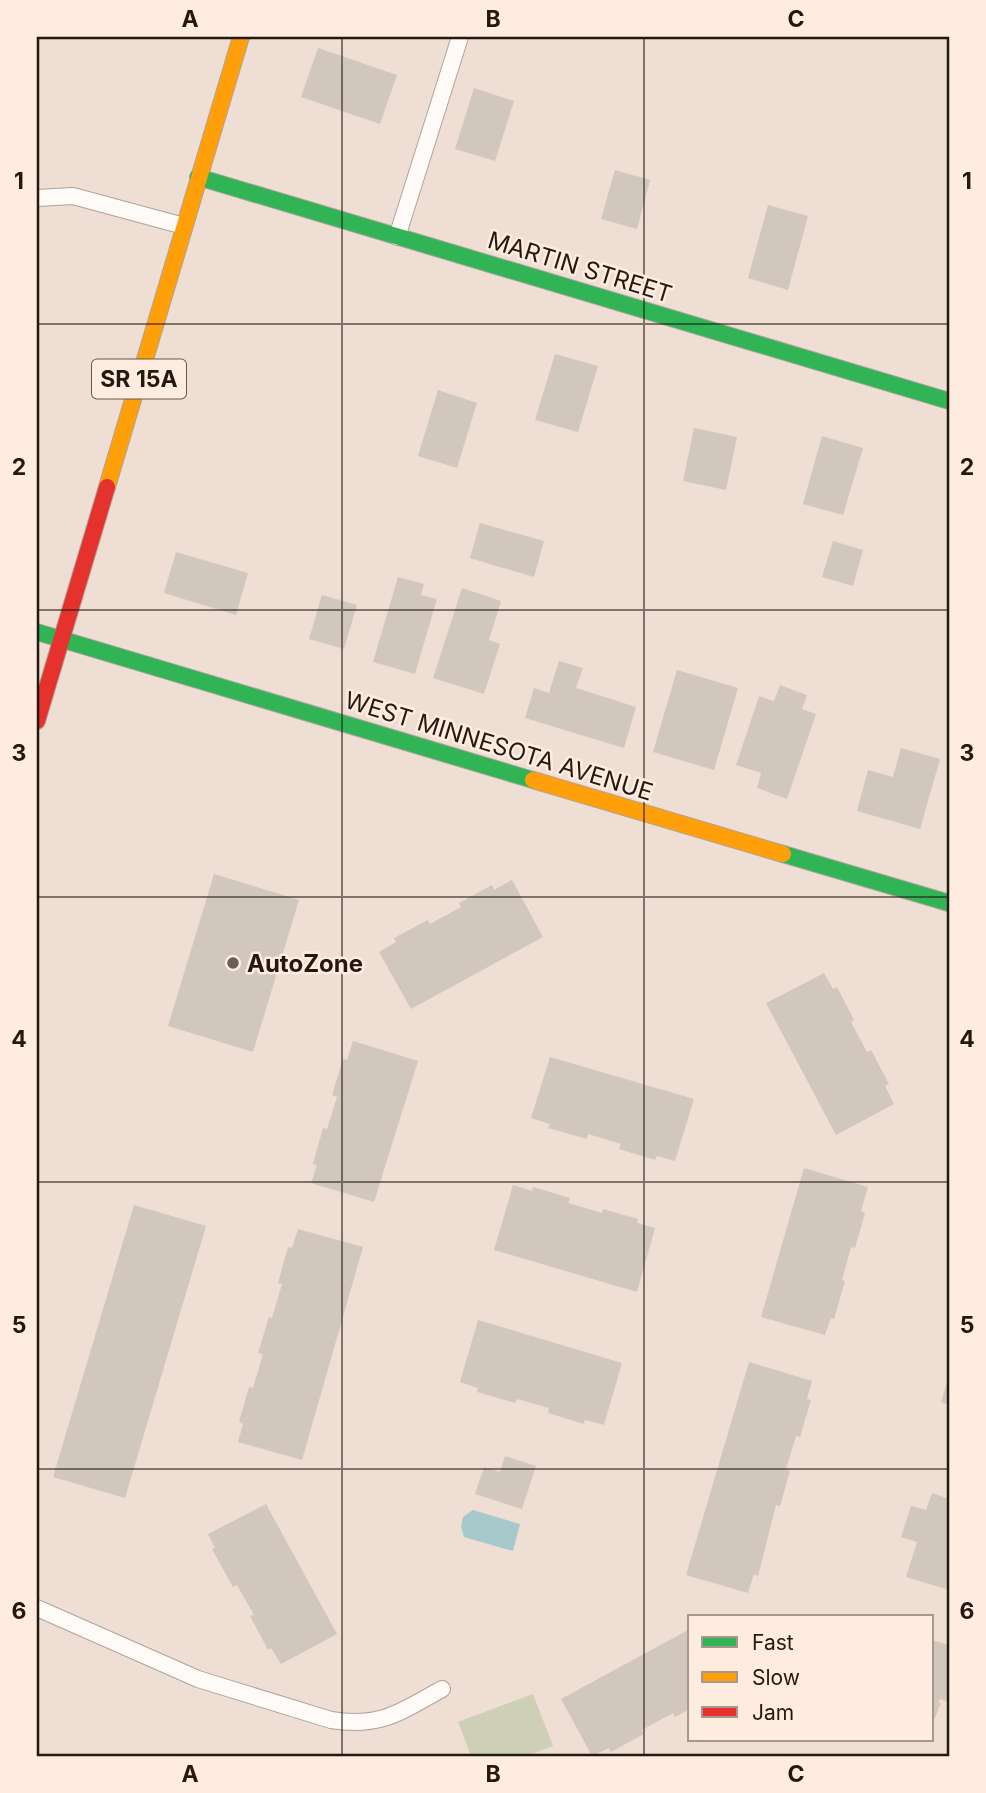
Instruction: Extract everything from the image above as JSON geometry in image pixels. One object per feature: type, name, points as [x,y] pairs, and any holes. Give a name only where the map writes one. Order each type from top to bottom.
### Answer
[{"type":"main road","name":"SR 15A","points":[[37,721],[241,37]]},
{"type":"main road","name":"MARTIN STREET","points":[[198,177],[949,401]]},
{"type":"main road","name":"WEST MINNESOTA AVENUE","points":[[37,632],[949,903]]},
{"type":"lane","points":[[397,237],[460,37]]},
{"type":"lane","points":[[37,198],[74,196],[184,226]]},
{"type":"lane","points":[[37,1608],[198,1679],[331,1720],[357,1723],[381,1720],[442,1689]]},
{"type":"green space","points":[[533,1694],[553,1746],[526,1756],[471,1756],[458,1722]]},
{"type":"water","points":[[473,1510],[520,1524],[513,1551],[464,1537],[461,1527],[463,1517]]},
{"type":"building","points":[[318,48],[397,75],[380,124],[301,97]]},
{"type":"building","points":[[474,88],[514,101],[495,161],[455,149]]},
{"type":"building","points":[[615,170],[650,180],[637,229],[601,219]]},
{"type":"building","points":[[768,205],[808,216],[788,290],[748,278]]},
{"type":"building","points":[[555,354],[598,366],[578,432],[535,420]]},
{"type":"building","points":[[438,390],[477,403],[457,468],[418,456]]},
{"type":"building","points":[[694,428],[737,437],[726,490],[683,481]]},
{"type":"building","points":[[822,436],[863,448],[843,515],[803,504]]},
{"type":"building","points":[[480,523],[544,541],[534,577],[470,558]]},
{"type":"building","points":[[833,541],[863,550],[853,586],[822,577]]},
{"type":"building","points":[[176,552],[248,573],[236,615],[164,593]]},
{"type":"building","points":[[398,577],[424,584],[421,595],[437,599],[415,674],[373,662]]},
{"type":"building","points":[[462,588],[501,601],[489,640],[500,644],[484,694],[433,678]]},
{"type":"building","points":[[322,595],[357,605],[344,649],[309,639]]},
{"type":"building","points":[[559,661],[583,668],[576,688],[636,707],[624,748],[525,718],[534,688],[549,693]]},
{"type":"building","points":[[677,670],[738,688],[714,770],[653,752]]},
{"type":"building","points":[[780,685],[807,695],[802,709],[816,714],[787,799],[757,788],[761,773],[736,765],[759,696],[774,701]]},
{"type":"building","points":[[901,748],[940,759],[920,829],[857,811],[868,770],[893,777]]},
{"type":"building","name":"AutoZone","points":[[214,874],[299,900],[253,1052],[168,1026]]},
{"type":"building","points":[[512,880],[543,937],[411,1009],[379,952],[396,942],[394,938],[428,920],[430,924],[461,907],[459,903],[492,885],[494,890]]},
{"type":"building","points":[[824,973],[833,989],[837,987],[867,1052],[871,1050],[889,1084],[885,1086],[894,1104],[836,1135],[766,1003]]},
{"type":"building","points":[[353,1041],[418,1061],[374,1202],[311,1183],[323,1128],[327,1129],[337,1097],[332,1095],[343,1059],[347,1060]]},
{"type":"building","points":[[550,1057],[694,1099],[675,1161],[657,1156],[655,1160],[619,1149],[621,1144],[588,1134],[587,1139],[548,1128],[550,1124],[531,1118]]},
{"type":"building","points":[[804,1168],[868,1187],[861,1211],[865,1213],[855,1248],[851,1247],[834,1319],[831,1318],[825,1335],[761,1317]]},
{"type":"building","points":[[513,1185],[532,1191],[533,1187],[570,1198],[568,1203],[602,1213],[603,1209],[638,1219],[637,1223],[655,1228],[637,1292],[494,1250]]},
{"type":"building","points":[[134,1205],[206,1226],[125,1498],[53,1477]]},
{"type":"building","points":[[298,1229],[363,1247],[302,1460],[238,1442],[243,1424],[239,1422],[249,1387],[253,1388],[263,1354],[258,1353],[282,1284],[278,1283],[288,1247],[292,1248]]},
{"type":"building","points":[[478,1320],[622,1363],[604,1425],[585,1420],[584,1424],[548,1413],[549,1408],[517,1399],[515,1403],[477,1392],[478,1388],[460,1382]]},
{"type":"building","points":[[749,1362],[812,1381],[807,1399],[811,1400],[800,1437],[796,1436],[786,1469],[790,1471],[780,1506],[776,1505],[758,1576],[754,1574],[748,1593],[686,1575]]},
{"type":"building","points":[[949,1376],[949,1405],[941,1402]]},
{"type":"building","points":[[505,1456],[536,1466],[522,1509],[475,1494],[484,1467],[500,1472]]},
{"type":"building","points":[[932,1493],[949,1499],[949,1590],[906,1577],[917,1542],[901,1537],[911,1506],[926,1510]]},
{"type":"building","points":[[266,1504],[337,1634],[281,1664],[271,1648],[268,1650],[250,1616],[254,1615],[237,1585],[233,1587],[212,1549],[215,1548],[208,1534]]},
{"type":"building","points":[[688,1630],[688,1710],[675,1717],[673,1713],[642,1730],[644,1734],[611,1752],[609,1748],[592,1756],[561,1699]]},
{"type":"building","points":[[934,1641],[949,1645],[949,1702],[940,1699],[938,1703],[941,1703],[934,1720]]},
{"type":"traffic: fast","points":[[198,177],[949,401]]},
{"type":"traffic: fast","points":[[37,632],[533,780]]},
{"type":"traffic: fast","points":[[783,854],[949,903]]},
{"type":"traffic: slow","points":[[107,487],[241,37]]},
{"type":"traffic: slow","points":[[533,780],[783,854]]},
{"type":"traffic: jam","points":[[37,721],[107,487]]},
{"type":"place","name":"AutoZone","points":[[233,963]]}]
